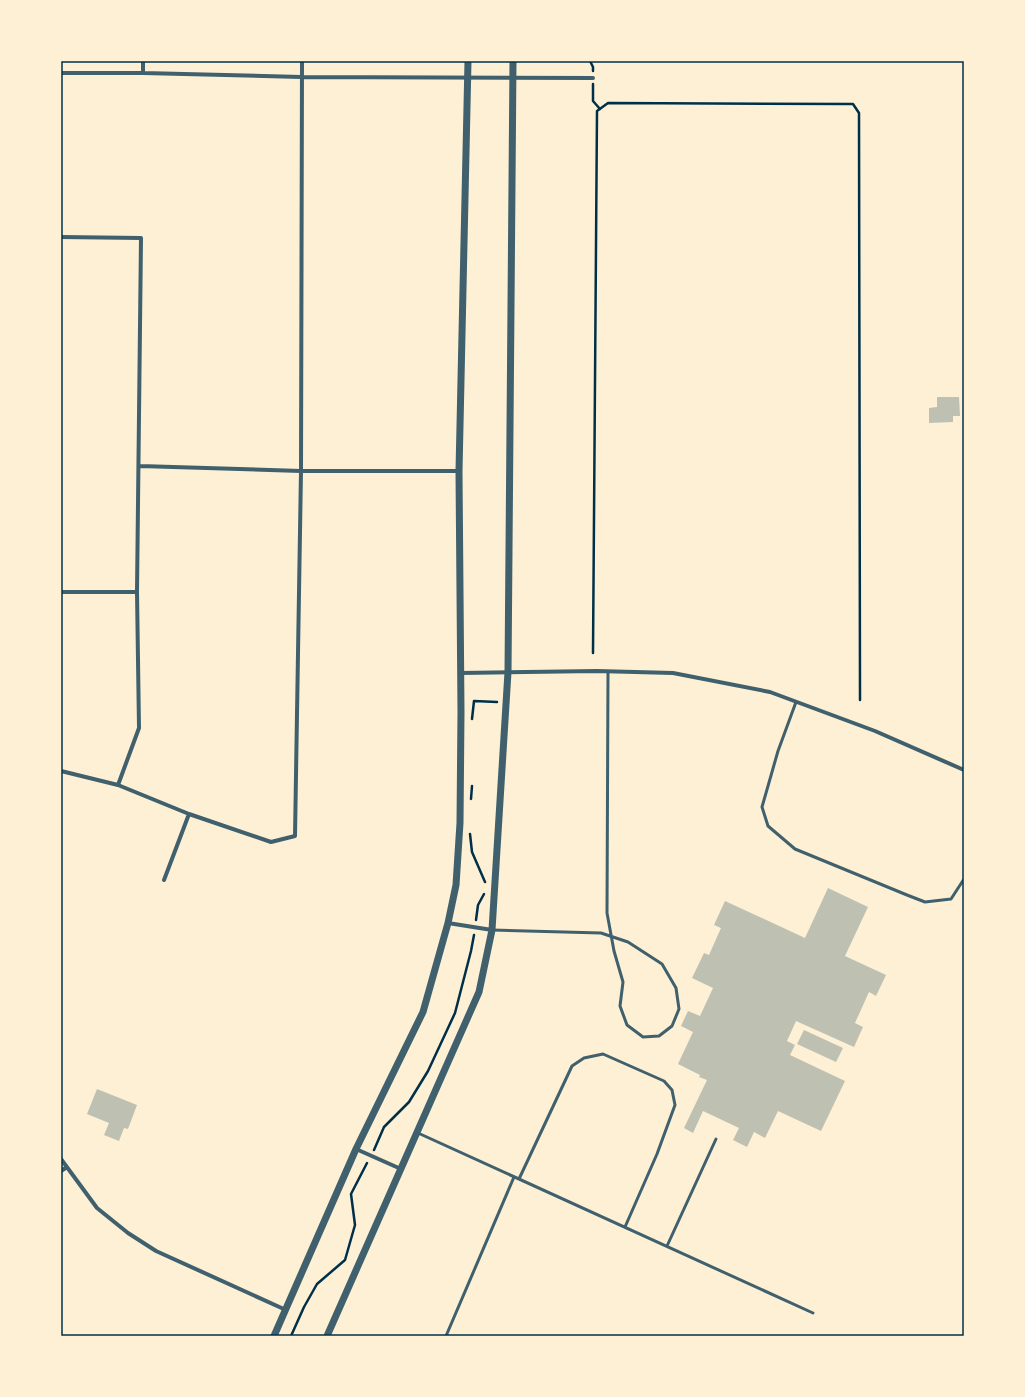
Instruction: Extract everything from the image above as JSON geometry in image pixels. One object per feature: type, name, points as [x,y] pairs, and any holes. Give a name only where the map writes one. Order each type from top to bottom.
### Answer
[{"type":"street","points":[[143,61],[143,73]]},
{"type":"street","points":[[61,771],[118,785],[189,814],[271,842],[295,836],[301,471],[302,61]]},
{"type":"street","points":[[274,1336],[356,1149],[423,1012],[448,923],[456,885],[460,823],[461,673],[459,471],[468,61]]},
{"type":"street","points":[[327,1336],[479,992],[492,930],[508,672],[513,61]]},
{"type":"street","points":[[61,73],[143,73],[301,77],[593,78]]},
{"type":"street","points":[[61,237],[141,238],[140,466],[137,592],[139,728],[118,785]]},
{"type":"street","points":[[140,466],[301,471],[459,471]]},
{"type":"street","points":[[61,592],[137,592]]},
{"type":"street","points":[[461,673],[673,673],[770,692],[875,731],[964,770]]},
{"type":"street","points":[[164,880],[189,814]]},
{"type":"street","points":[[448,923],[492,930]]},
{"type":"street","points":[[356,1149],[402,1169]]},
{"type":"street","points":[[61,1159],[97,1208],[128,1233],[156,1251],[286,1310]]},
{"type":"street","points":[[61,1171],[67,1167]]},
{"type":"lane","points":[[492,930],[601,933],[612,937],[628,942],[662,964],[676,988],[679,1009],[672,1026],[658,1036],[643,1037],[627,1026],[620,1006],[623,982],[614,951],[612,937],[607,913],[608,672]]},
{"type":"lane","points":[[796,702],[778,751],[762,807],[768,826],[795,849],[925,902],[951,899],[964,879]]},
{"type":"lane","points":[[519,1179],[572,1066],[584,1058],[603,1054],[664,1080],[672,1090],[675,1105],[657,1154],[625,1227]]},
{"type":"lane","points":[[418,1133],[813,1313]]},
{"type":"lane","points":[[667,1246],[716,1139]]},
{"type":"lane","points":[[446,1336],[514,1177]]},
{"type":"path","points":[[593,653],[597,112],[608,103],[853,104],[860,113],[860,700]]},
{"type":"building","points":[[937,397],[959,397],[960,416],[953,416],[953,422],[929,423],[929,408],[937,407]]},
{"type":"building","points":[[828,888],[868,907],[845,956],[886,975],[876,996],[869,992],[855,1023],[863,1027],[854,1047],[796,1021],[787,1041],[795,1045],[790,1055],[845,1081],[821,1131],[778,1111],[765,1138],[754,1132],[747,1147],[733,1140],[739,1128],[703,1111],[693,1133],[684,1128],[707,1080],[699,1077],[700,1075],[678,1064],[693,1032],[681,1026],[688,1011],[700,1016],[713,988],[692,978],[704,953],[709,955],[721,928],[714,925],[725,901],[805,938]]},
{"type":"building","points":[[804,1030],[843,1048],[836,1062],[797,1044]]},
{"type":"building","points":[[97,1089],[137,1105],[128,1129],[124,1128],[119,1141],[104,1135],[109,1123],[87,1114]]}]
